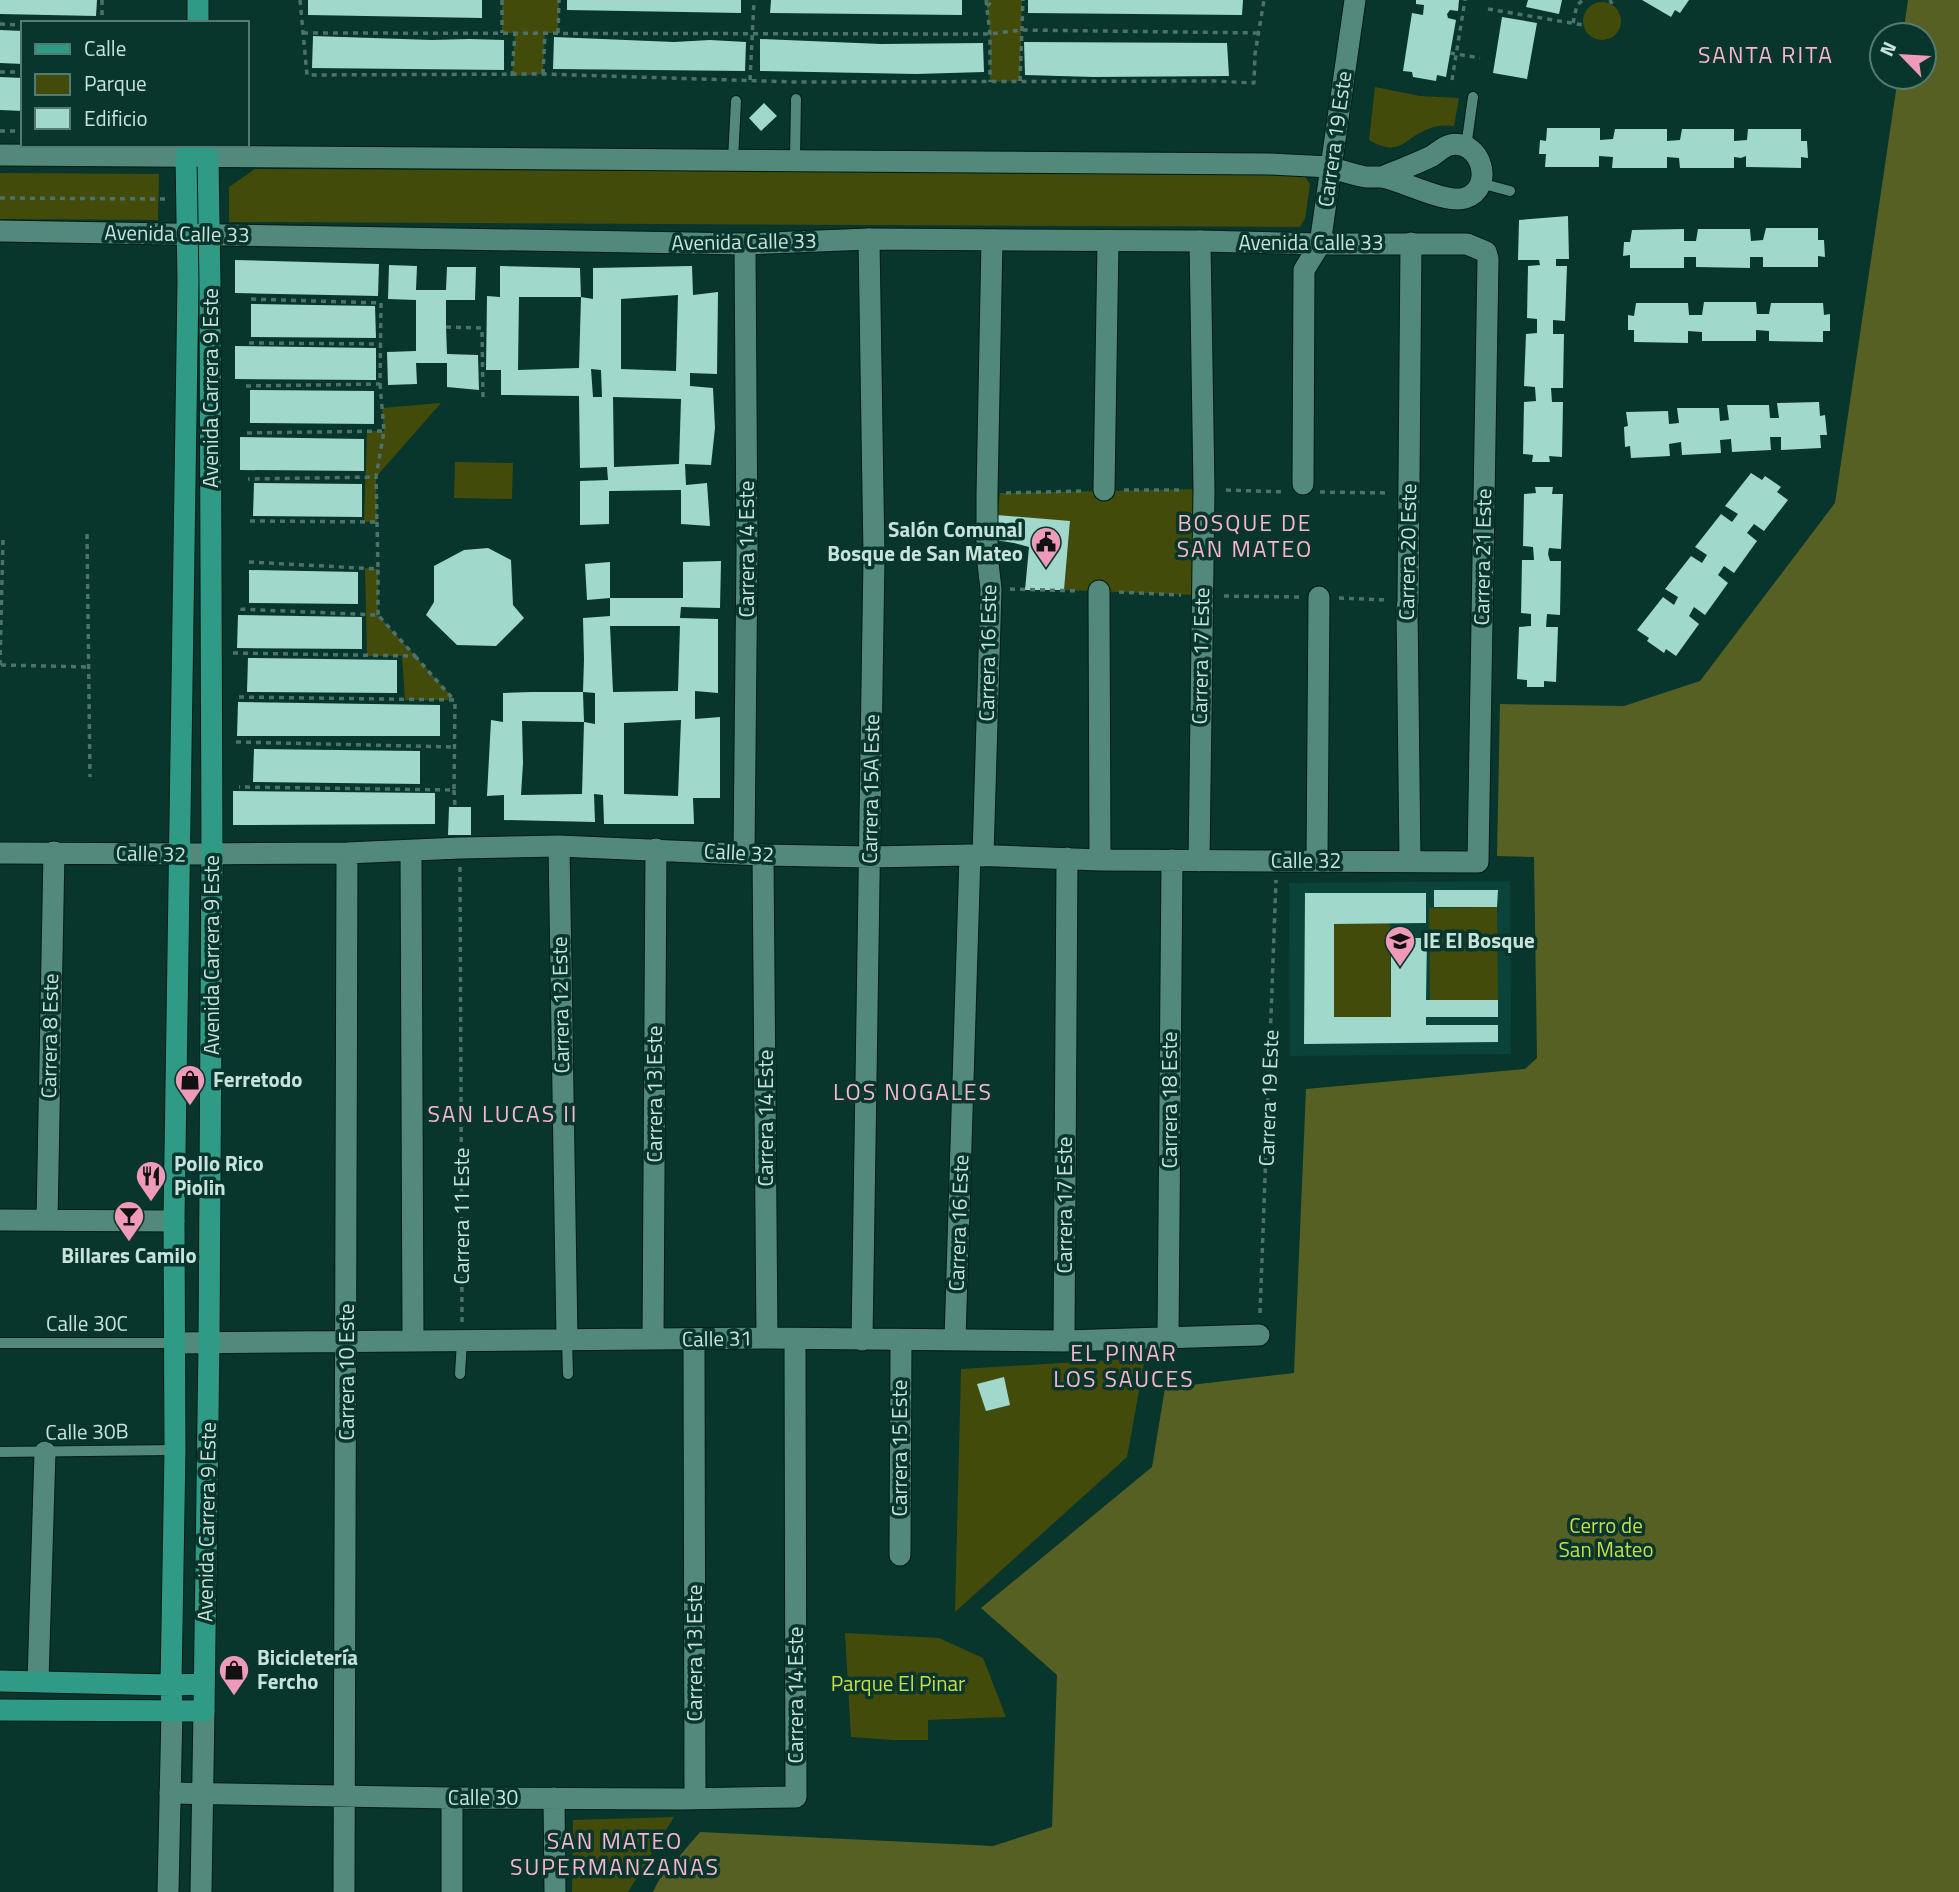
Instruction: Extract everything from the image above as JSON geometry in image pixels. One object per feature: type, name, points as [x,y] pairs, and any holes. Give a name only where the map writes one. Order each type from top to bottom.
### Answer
[{"type":"main road","points":[[198,0],[198,21]]},
{"type":"main road","name":"Avenida Carrera 9 Este","points":[[172,1711],[174,1221],[181,854],[187,199],[197,151]]},
{"type":"main road","name":"Avenida Carrera 9 Este","points":[[197,151],[209,235],[212,854],[204,1711]]},
{"type":"main road","points":[[0,1681],[204,1684]]},
{"type":"main road","points":[[0,1710],[204,1711]]},
{"type":"street","name":"Carrera 19 Este","points":[[1303,484],[1304,270],[1320,244],[1355,0]]},
{"type":"street","points":[[0,155],[197,151],[1269,164],[1330,167],[1347,173],[1382,177],[1442,197],[1465,198],[1476,191],[1482,178],[1481,163],[1477,155],[1466,147],[1450,145],[1382,177]]},
{"type":"street","name":"Avenida Calle 33","points":[[0,232],[745,244],[869,239],[1411,243],[1467,244],[1486,252]]},
{"type":"street","name":"Carrera 15A Este","points":[[862,1340],[874,557],[869,239]]},
{"type":"street","name":"Carrera 16 Este","points":[[955,1339],[991,589],[987,555],[987,494],[992,240]]},
{"type":"street","points":[[1104,490],[1108,241]]},
{"type":"street","name":"Carrera 17 Este","points":[[1199,861],[1204,489],[1200,241]]},
{"type":"street","name":"Carrera 20 Este","points":[[1410,861],[1407,609],[1411,243]]},
{"type":"street","name":"Carrera 14 Este","points":[[745,244],[747,565],[767,1338]]},
{"type":"street","name":"Carrera 21 Este","points":[[1478,862],[1489,259],[1486,252]]},
{"type":"street","points":[[1099,591],[1100,860]]},
{"type":"street","points":[[1317,861],[1319,597]]},
{"type":"street","name":"Calle 32","points":[[0,853],[347,853],[559,846],[870,857],[977,855],[1100,860],[1478,862]]},
{"type":"street","name":"Carrera 12 Este","points":[[559,846],[567,1340]]},
{"type":"street","name":"Carrera 13 Este","points":[[653,1339],[656,849]]},
{"type":"street","points":[[411,851],[412,1341]]},
{"type":"street","name":"Carrera 8 Este","points":[[47,1220],[54,852]]},
{"type":"street","name":"Carrera 10 Este","points":[[344,1892],[347,853]]},
{"type":"street","name":"Carrera 17 Este","points":[[1064,1341],[1067,858]]},
{"type":"street","name":"Carrera 18 Este","points":[[1168,1339],[1172,860]]},
{"type":"street","points":[[0,1220],[174,1221]]},
{"type":"street","name":"Calle 31","points":[[174,1343],[767,1338],[1064,1341],[1259,1335]]},
{"type":"street","name":"Carrera 13 Este","points":[[694,1340],[695,1799]]},
{"type":"street","name":"Carrera 14 Este","points":[[795,1340],[796,1797]]},
{"type":"street","name":"Carrera 15 Este","points":[[900,1555],[901,1341]]},
{"type":"street","points":[[38,1681],[45,1452]]},
{"type":"street","name":"Avenida Carrera 9 Este","points":[[168,1892],[172,1711]]},
{"type":"street","name":"Avenida Carrera 9 Este","points":[[201,1892],[204,1711]]},
{"type":"street","name":"Calle 30","points":[[170,1793],[452,1798],[796,1797]]},
{"type":"street","points":[[452,1798],[452,1892]]},
{"type":"street","points":[[554,1798],[555,1892]]},
{"type":"lane","points":[[1466,147],[1473,97]]},
{"type":"lane","points":[[795,159],[796,99]]},
{"type":"lane","points":[[733,159],[736,101]]},
{"type":"lane","points":[[1480,183],[1510,191]]},
{"type":"lane","name":"Carrera 12 Este","points":[[567,1340],[568,1374]]},
{"type":"lane","points":[[460,1374],[462,1341]]},
{"type":"lane","name":"Calle 30C","points":[[0,1343],[174,1343]]},
{"type":"lane","name":"Calle 30B","points":[[0,1452],[175,1450]]},
{"type":"path","points":[[102,0],[102,21]]},
{"type":"path","points":[[300,0],[307,75],[543,74],[750,80],[1254,83],[1264,0]]},
{"type":"path","points":[[502,0],[502,33]]},
{"type":"path","points":[[558,33],[559,0]]},
{"type":"path","points":[[750,80],[754,0]]},
{"type":"path","points":[[986,0],[990,34],[990,82]]},
{"type":"path","points":[[987,6],[994,0]]},
{"type":"path","points":[[1020,81],[1023,0]]},
{"type":"path","points":[[1452,80],[1453,53],[1465,0]]},
{"type":"path","points":[[1573,23],[1577,5],[1575,0]]},
{"type":"path","points":[[1577,5],[1583,0]]},
{"type":"path","points":[[1488,9],[1583,25]]},
{"type":"path","points":[[0,24],[21,24]]},
{"type":"path","points":[[303,33],[990,34],[1021,30],[1259,33]]},
{"type":"path","points":[[543,74],[545,32]]},
{"type":"path","points":[[512,76],[515,33]]},
{"type":"path","points":[[1453,53],[1480,58]]},
{"type":"path","points":[[0,72],[21,72]]},
{"type":"path","points":[[0,131],[21,131]]},
{"type":"path","points":[[0,198],[187,199]]},
{"type":"path","points":[[247,299],[382,303],[380,384],[384,431],[376,477],[378,615],[454,700],[455,807]]},
{"type":"path","points":[[446,327],[482,328],[483,400]]},
{"type":"path","points":[[249,342],[381,344]]},
{"type":"path","points":[[246,386],[380,384]]},
{"type":"path","points":[[247,433],[384,431]]},
{"type":"path","points":[[248,479],[376,477]]},
{"type":"path","points":[[250,521],[377,522]]},
{"type":"path","points":[[87,534],[90,778]]},
{"type":"path","points":[[3,539],[0,665],[90,667]]},
{"type":"path","points":[[249,562],[379,569]]},
{"type":"path","points":[[237,609],[378,615]]},
{"type":"path","points":[[233,653],[415,656]]},
{"type":"path","points":[[239,697],[454,700]]},
{"type":"path","points":[[236,743],[455,747]]},
{"type":"path","points":[[239,787],[454,790]]},
{"type":"path","name":"Carrera 11 Este","points":[[460,848],[462,1341]]},
{"type":"path","name":"Carrera 19 Este","points":[[1259,1335],[1277,861]]},
{"type":"shaded area","name":"IE El Bosque","points":[[1510,881],[1511,1054],[1290,1056],[1289,883]]},
{"type":"green space","points":[[502,0],[559,0],[558,33],[545,33],[543,74],[512,76],[515,33],[502,33]]},
{"type":"green space","points":[[986,0],[1022,0],[1020,81],[990,82],[990,34]]},
{"type":"green space","name":"Cerro de San Mateo","points":[[1908,0],[1959,0],[1959,1892],[653,1892],[659,1880],[700,1832],[993,1846],[1052,1827],[1057,1675],[981,1608],[1152,1467],[1165,1388],[1294,1373],[1306,1089],[1525,1069],[1537,1058],[1534,857],[1497,856],[1500,704],[1624,706],[1700,681],[1835,503],[1896,91],[1938,91],[1938,21],[1905,21]]},
{"type":"green space","points":[[1602,2],[1616,7],[1621,21],[1616,35],[1602,40],[1588,35],[1583,21],[1588,7]]},
{"type":"green space","points":[[1375,87],[1420,96],[1459,98],[1454,126],[1431,128],[1396,147],[1369,140]]},
{"type":"green space","points":[[255,169],[1303,174],[1310,184],[1305,219],[1300,227],[229,222],[229,187]]},
{"type":"green space","points":[[0,173],[159,174],[158,220],[0,219]]},
{"type":"green space","points":[[441,403],[376,477],[377,522],[364,522],[367,431],[384,431],[382,408]]},
{"type":"green space","points":[[455,462],[513,463],[512,499],[454,498]]},
{"type":"green space","name":"BOSQUE DE SAN MATEO","points":[[1200,489],[1197,595],[1064,590],[1070,522],[997,515],[1000,493]]},
{"type":"green space","points":[[365,568],[378,569],[378,615],[455,700],[405,700],[402,656],[367,656]]},
{"type":"green space","points":[[1497,907],[1498,1000],[1430,1001],[1429,908]]},
{"type":"green space","points":[[1390,923],[1391,1017],[1334,1017],[1334,924]]},
{"type":"green space","name":"Parque El Pinar","points":[[1145,1358],[1127,1457],[955,1612],[961,1369]]},
{"type":"green space","name":"Parque El Pinar","points":[[845,1633],[939,1638],[983,1658],[1006,1717],[928,1720],[928,1740],[851,1737]]},
{"type":"green space","points":[[674,1817],[628,1892],[572,1892],[573,1820]]},
{"type":"building","points":[[0,0],[97,0],[96,16],[0,14]]},
{"type":"building","points":[[308,0],[482,0],[482,18],[308,15]]},
{"type":"building","points":[[567,0],[741,0],[741,13],[567,10]]},
{"type":"building","points":[[771,0],[962,0],[962,15],[770,13]]},
{"type":"building","points":[[1028,0],[1243,0],[1242,15],[1028,13]]},
{"type":"building","points":[[1416,0],[1459,0],[1458,11],[1450,10],[1447,14],[1448,18],[1456,20],[1446,77],[1437,75],[1436,81],[1413,77],[1412,72],[1403,71],[1412,13],[1423,15],[1424,5],[1416,4]]},
{"type":"building","points":[[1528,0],[1562,0],[1559,14],[1526,7]]},
{"type":"building","points":[[1642,0],[1689,0],[1680,13],[1675,10],[1671,17]]},
{"type":"building","points":[[1502,17],[1537,23],[1527,79],[1493,73]]},
{"type":"building","points":[[0,30],[21,31],[21,64],[0,63]]},
{"type":"building","points":[[313,36],[504,40],[504,70],[312,68]]},
{"type":"building","points":[[554,37],[746,42],[745,71],[553,69]]},
{"type":"building","points":[[760,39],[881,44],[983,43],[984,72],[916,74],[760,71]]},
{"type":"building","points":[[1024,42],[1227,43],[1229,76],[1025,75]]},
{"type":"building","points":[[0,77],[21,78],[21,111],[0,110]]},
{"type":"building","points":[[764,103],[777,116],[761,131],[749,118]]},
{"type":"building","points":[[1547,128],[1600,128],[1600,140],[1613,139],[1615,129],[1667,129],[1667,141],[1680,140],[1682,129],[1734,129],[1734,141],[1747,140],[1748,129],[1801,129],[1801,141],[1807,141],[1808,158],[1801,157],[1801,168],[1746,167],[1746,156],[1734,157],[1734,168],[1680,168],[1679,158],[1667,157],[1667,168],[1612,168],[1613,157],[1599,156],[1599,167],[1545,167],[1546,154],[1539,154],[1540,140],[1546,141]]},
{"type":"building","points":[[1568,216],[1569,259],[1556,259],[1556,266],[1567,266],[1565,321],[1553,320],[1553,334],[1564,334],[1563,388],[1551,388],[1552,402],[1563,402],[1562,457],[1549,456],[1550,462],[1532,462],[1533,455],[1523,454],[1524,402],[1536,401],[1535,387],[1524,386],[1526,334],[1537,333],[1537,319],[1527,318],[1528,266],[1540,265],[1539,260],[1518,260],[1519,220]]},
{"type":"building","points":[[1766,228],[1818,228],[1818,240],[1824,240],[1825,257],[1818,256],[1818,267],[1763,267],[1763,257],[1750,257],[1750,268],[1696,267],[1696,257],[1684,257],[1684,268],[1630,268],[1630,255],[1623,256],[1624,242],[1630,242],[1632,230],[1684,229],[1684,241],[1696,241],[1698,229],[1750,229],[1751,241],[1763,240]]},
{"type":"building","points":[[235,260],[379,264],[378,296],[235,293]]},
{"type":"building","points":[[389,265],[417,266],[416,290],[446,290],[447,267],[476,267],[475,300],[446,300],[446,327],[447,354],[478,355],[479,390],[447,387],[447,363],[416,363],[417,384],[388,385],[387,352],[416,351],[416,300],[388,299]]},
{"type":"building","points":[[500,266],[580,268],[581,297],[593,299],[593,268],[692,266],[693,295],[718,292],[717,374],[690,373],[690,386],[713,388],[715,428],[711,465],[685,464],[686,485],[707,483],[710,526],[681,524],[681,490],[609,491],[609,524],[580,525],[580,481],[608,480],[607,467],[580,468],[579,396],[501,395],[501,370],[486,370],[487,296],[500,297]],"holes":[[[678,295],[676,371],[621,369],[621,299]],[[519,297],[581,297],[579,368],[518,370]],[[591,369],[601,370],[602,397],[593,397]],[[613,397],[681,399],[679,464],[614,467]]]},
{"type":"building","points":[[1704,302],[1756,302],[1757,314],[1769,314],[1771,303],[1823,303],[1824,315],[1830,314],[1830,331],[1823,331],[1823,342],[1769,341],[1769,331],[1756,330],[1756,341],[1702,341],[1702,332],[1688,331],[1688,343],[1634,342],[1634,330],[1628,330],[1628,315],[1634,316],[1636,303],[1688,303],[1689,315],[1702,315]]},
{"type":"building","points":[[251,304],[375,306],[376,338],[251,337]]},
{"type":"building","points":[[235,346],[376,348],[376,380],[235,379]]},
{"type":"building","points":[[250,390],[374,391],[374,424],[250,423]]},
{"type":"building","points":[[1819,402],[1820,416],[1825,415],[1827,435],[1820,435],[1821,448],[1781,450],[1781,437],[1770,437],[1771,450],[1732,452],[1731,439],[1720,440],[1721,453],[1682,455],[1681,442],[1669,444],[1670,456],[1631,458],[1630,446],[1625,447],[1624,427],[1628,426],[1626,412],[1668,411],[1669,424],[1679,423],[1677,408],[1719,408],[1720,421],[1729,420],[1727,405],[1769,405],[1770,418],[1779,418],[1777,403]]},
{"type":"building","points":[[240,437],[364,439],[364,471],[240,470]]},
{"type":"building","points":[[1751,473],[1762,480],[1765,476],[1781,487],[1777,492],[1788,500],[1764,531],[1754,524],[1747,533],[1757,541],[1734,573],[1724,566],[1718,575],[1728,583],[1705,615],[1694,607],[1689,616],[1699,624],[1676,656],[1666,649],[1664,653],[1637,630],[1663,597],[1674,605],[1678,597],[1665,589],[1691,556],[1702,563],[1707,555],[1695,547],[1721,514],[1732,522],[1738,514],[1725,506]]},
{"type":"building","points":[[254,483],[362,484],[362,517],[253,516]]},
{"type":"building","points":[[1535,487],[1553,487],[1552,494],[1563,494],[1561,549],[1549,548],[1548,554],[1550,561],[1561,561],[1560,615],[1547,614],[1546,627],[1558,627],[1556,682],[1544,681],[1544,687],[1527,687],[1527,680],[1517,679],[1519,627],[1531,626],[1531,614],[1521,613],[1522,560],[1534,560],[1533,547],[1523,546],[1524,494],[1536,493]]},
{"type":"building","name":"Salón Comunal Bosque de San Mateo","points":[[997,515],[1070,521],[1064,590],[1025,590],[1029,547],[995,540]]},
{"type":"building","points":[[488,548],[511,560],[513,605],[524,618],[496,646],[457,645],[426,615],[434,602],[434,566],[464,550]]},
{"type":"building","points":[[721,561],[720,608],[681,607],[680,618],[718,619],[718,693],[695,691],[695,719],[720,717],[720,798],[693,798],[694,824],[604,824],[603,795],[594,794],[595,822],[504,820],[504,795],[487,796],[491,720],[503,722],[503,693],[583,692],[583,618],[610,616],[610,598],[683,598],[683,562]],"holes":[[[610,626],[680,626],[678,691],[613,692]],[[583,692],[595,693],[595,724],[584,722]],[[681,720],[678,796],[624,794],[624,723]],[[522,721],[584,722],[582,794],[521,795]]]},
{"type":"building","points":[[610,562],[610,598],[587,600],[585,564]]},
{"type":"building","points":[[249,570],[358,572],[358,604],[249,603]]},
{"type":"building","points":[[238,615],[362,617],[362,649],[237,648]]},
{"type":"building","points":[[248,658],[397,660],[397,693],[247,692]]},
{"type":"building","points":[[238,702],[440,705],[440,736],[237,736]]},
{"type":"building","points":[[254,749],[420,751],[420,784],[253,782]]},
{"type":"building","points":[[233,791],[435,793],[435,824],[233,825]]},
{"type":"building","points":[[449,807],[471,807],[471,835],[448,835]]},
{"type":"building","points":[[1434,890],[1498,890],[1497,907],[1434,907]]},
{"type":"building","points":[[1305,893],[1426,893],[1426,923],[1334,924],[1334,1017],[1391,1017],[1391,938],[1427,938],[1426,1000],[1498,1000],[1498,1017],[1426,1017],[1426,1025],[1498,1025],[1498,1042],[1304,1044]]},
{"type":"building","points":[[1004,1377],[1010,1405],[986,1411],[977,1384]]},
{"type":"place","name":"Salón Comunal Bosque de San Mateo","points":[[1046,569]]},
{"type":"place","name":"IE El Bosque","points":[[1400,968]]},
{"type":"place","name":"Ferretodo","points":[[190,1107]]},
{"type":"place","name":"Pollo Rico Piolin","points":[[151,1203]]},
{"type":"place","name":"Billares Camilo","points":[[129,1243]]},
{"type":"place","name":"Bicicletería Fercho","points":[[234,1697]]},
{"type":"district","name":"SANTA RITA","points":[[1766,55]]},
{"type":"district","name":"BOSQUE DE SAN MATEO","points":[[1245,536]]},
{"type":"district","name":"LOS NOGALES","points":[[913,1092]]},
{"type":"district","name":"SAN LUCAS II","points":[[503,1114]]},
{"type":"district","name":"EL PINAR LOS SAUCES","points":[[1124,1366]]},
{"type":"district","name":"SAN MATEO SUPERMANZANAS","points":[[615,1854]]}]
